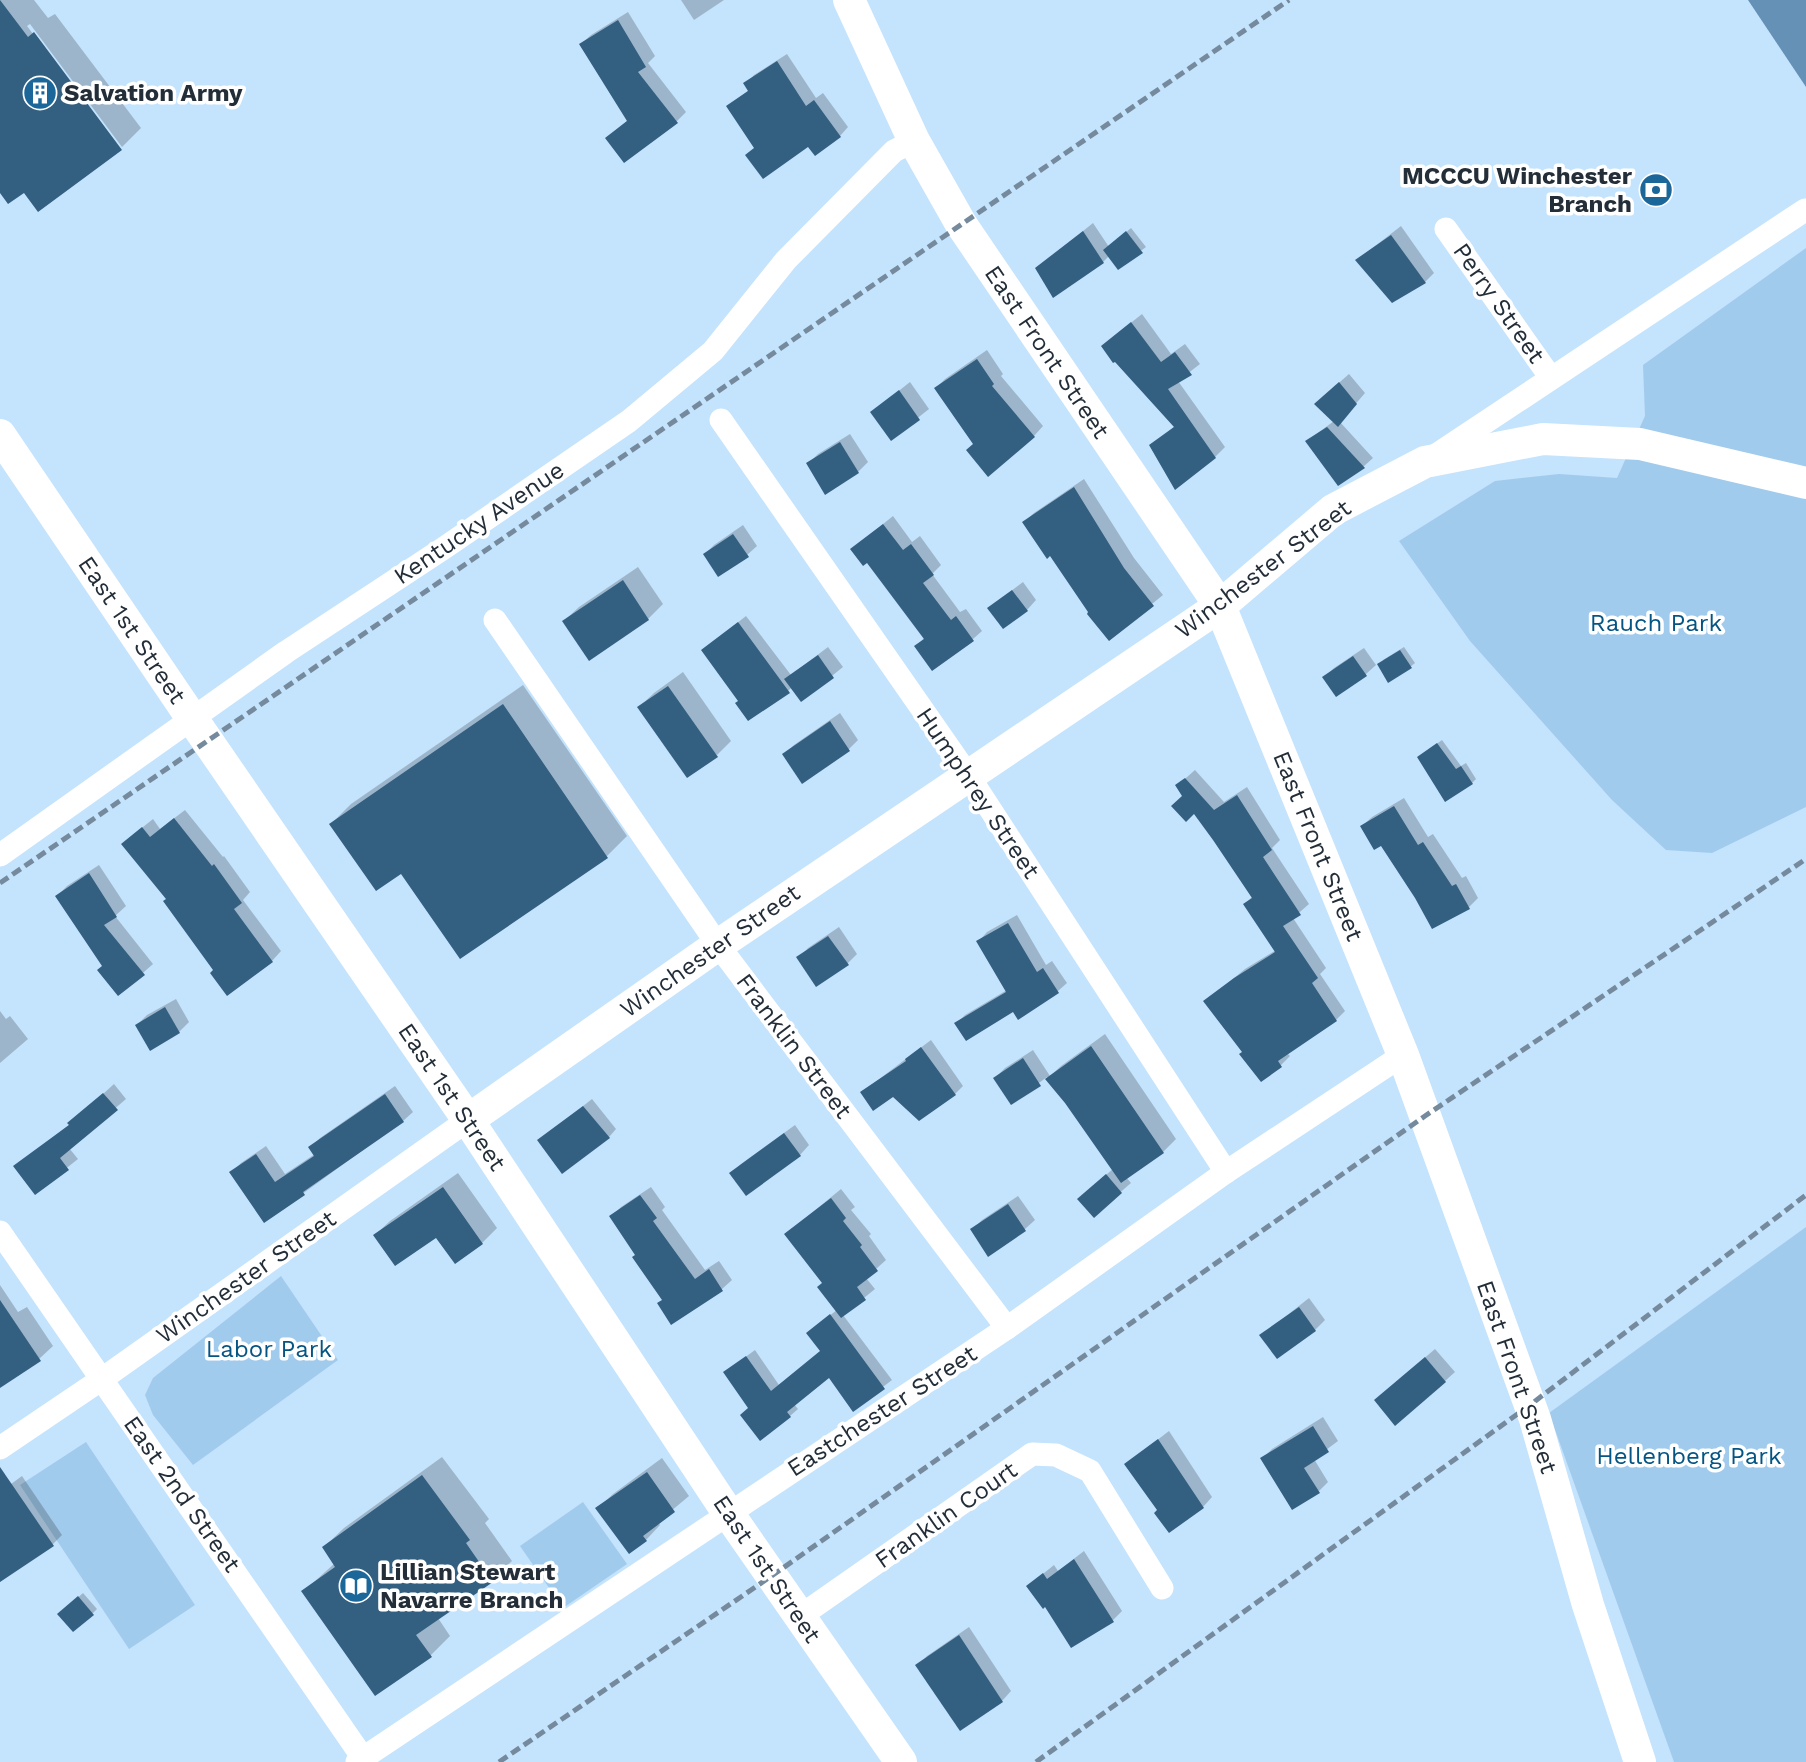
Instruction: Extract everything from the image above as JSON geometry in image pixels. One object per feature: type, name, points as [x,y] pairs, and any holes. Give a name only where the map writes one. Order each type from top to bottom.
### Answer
[{"type":"street","name":"East Front Street","points":[[849,0],[914,141],[977,249],[1220,606],[1403,1055],[1535,1419],[1588,1605],[1640,1762]]},
{"type":"street","name":"Kentucky Avenue","points":[[0,855],[191,717],[466,533],[629,421],[670,389],[713,351],[786,260],[894,151],[914,141]]},
{"type":"street","name":"Winchester Street","points":[[0,1448],[718,945],[1220,606],[1333,510],[1425,462],[1805,210]]},
{"type":"street","name":"Perry Street","points":[[1446,229],[1551,378]]},
{"type":"street","name":"Humphrey Street","points":[[721,419],[968,775],[1226,1172]]},
{"type":"street","name":"East 1st Street","points":[[0,435],[468,1119],[728,1513],[901,1762]]},
{"type":"street","name":"Winchester Street","points":[[1425,462],[1543,439],[1640,444],[1806,483]]},
{"type":"street","name":"Franklin Street","points":[[495,620],[718,945],[1007,1328]]},
{"type":"street","name":"Eastchester Street","points":[[360,1760],[1007,1328],[1226,1172],[1403,1055]]},
{"type":"street","name":"East 2nd Street","points":[[0,1231],[360,1760]]},
{"type":"street","name":"Franklin Court","points":[[799,1617],[1032,1454],[1056,1455],[1090,1471],[1162,1588]]},
{"type":"green space","name":"Rauch Park","points":[[1806,248],[1806,807],[1712,853],[1666,850],[1612,800],[1470,641],[1399,541],[1495,481],[1559,474],[1617,478],[1645,416],[1643,365]]},
{"type":"green space","name":"Hellenberg Park","points":[[1806,1227],[1806,1762],[1674,1762],[1549,1413]]},
{"type":"green space","name":"Labor Park","points":[[281,1276],[338,1360],[193,1465],[153,1415],[145,1395],[153,1378]]},
{"type":"green space","points":[[86,1442],[195,1605],[129,1649],[20,1485]]},
{"type":"green space","points":[[583,1502],[627,1564],[563,1608],[520,1546]]},
{"type":"shaded area","points":[[1748,0],[1806,0],[1806,87]]},
{"type":"building","name":"Salvation Army","points":[[0,0],[28,37],[34,32],[122,150],[38,212],[24,193],[8,204],[0,193]]},
{"type":"building","points":[[618,20],[646,67],[638,72],[678,123],[624,163],[605,138],[627,121],[579,44]]},
{"type":"building","points":[[777,61],[806,106],[814,100],[841,137],[815,156],[808,147],[763,179],[745,155],[754,148],[726,106],[748,91],[743,83]]},
{"type":"building","points":[[1083,231],[1104,263],[1053,298],[1035,268]]},
{"type":"building","points":[[1126,231],[1143,253],[1118,270],[1103,250]]},
{"type":"building","points":[[1391,235],[1426,283],[1392,303],[1355,260]]},
{"type":"building","points":[[1131,322],[1161,362],[1175,352],[1192,375],[1168,389],[1216,458],[1175,490],[1149,445],[1174,427],[1115,362],[1113,363],[1101,346]]},
{"type":"building","points":[[977,359],[994,384],[992,386],[1035,437],[988,477],[966,450],[973,444],[934,388]]},
{"type":"building","points":[[1339,382],[1357,404],[1338,427],[1314,404]]},
{"type":"building","points":[[899,390],[920,420],[891,441],[870,412]]},
{"type":"building","points":[[1327,427],[1365,468],[1338,486],[1305,441]]},
{"type":"building","points":[[840,442],[859,473],[825,495],[806,463]]},
{"type":"building","points":[[1074,487],[1124,568],[1154,606],[1109,641],[1087,614],[1050,556],[1047,559],[1022,522]]},
{"type":"building","points":[[883,524],[903,550],[911,544],[934,575],[923,583],[951,620],[956,616],[974,641],[932,671],[914,646],[924,639],[867,563],[863,566],[850,549]]},
{"type":"building","points":[[733,534],[749,557],[718,577],[703,554]]},
{"type":"building","points":[[623,580],[649,620],[589,661],[562,621]]},
{"type":"building","points":[[1012,590],[1028,611],[1003,629],[987,608]]},
{"type":"building","points":[[738,622],[790,693],[748,721],[735,703],[738,701],[701,650]]},
{"type":"building","points":[[1400,650],[1412,668],[1388,683],[1377,664]]},
{"type":"building","points":[[818,655],[834,678],[801,702],[784,679]]},
{"type":"building","points":[[1353,656],[1367,676],[1336,697],[1322,677]]},
{"type":"building","points":[[668,686],[718,757],[687,778],[637,707]]},
{"type":"building","points":[[503,704],[608,858],[460,959],[401,874],[376,891],[329,824]]},
{"type":"building","points":[[830,721],[850,751],[802,784],[782,754]]},
{"type":"building","points":[[1437,743],[1456,769],[1461,766],[1473,784],[1445,802],[1417,757]]},
{"type":"building","points":[[1185,778],[1214,810],[1237,795],[1272,850],[1263,857],[1301,915],[1283,926],[1318,978],[1312,983],[1337,1021],[1278,1061],[1282,1067],[1261,1082],[1203,1001],[1275,952],[1243,904],[1252,898],[1213,840],[1194,814],[1186,822],[1171,806],[1182,796],[1175,785]]},
{"type":"building","points":[[1394,806],[1418,845],[1423,842],[1452,886],[1456,884],[1470,909],[1432,929],[1381,846],[1374,850],[1360,826]]},
{"type":"building","points":[[174,818],[212,866],[214,864],[242,903],[234,909],[273,962],[227,996],[210,973],[213,970],[163,901],[166,899],[121,844],[142,827],[150,837]]},
{"type":"building","points":[[89,873],[117,917],[104,925],[145,975],[118,996],[97,970],[102,966],[55,896]]},
{"type":"building","points":[[1008,923],[1037,972],[1043,968],[1059,993],[1018,1020],[1013,1012],[966,1041],[954,1023],[1006,992],[976,941]]},
{"type":"building","points":[[828,936],[849,965],[816,987],[796,957]]},
{"type":"building","points":[[165,1007],[180,1033],[150,1051],[135,1025]]},
{"type":"building","points":[[1091,1046],[1164,1153],[1121,1183],[1045,1079]]},
{"type":"building","points":[[921,1047],[956,1095],[919,1121],[893,1097],[873,1111],[860,1092],[906,1061],[905,1059]]},
{"type":"building","points":[[1023,1058],[1041,1086],[1011,1105],[993,1078]]},
{"type":"building","points":[[103,1093],[118,1110],[60,1158],[69,1170],[35,1195],[13,1166],[69,1125],[67,1123]]},
{"type":"building","points":[[385,1094],[404,1122],[303,1192],[305,1195],[264,1223],[229,1172],[256,1154],[275,1182],[314,1156],[308,1147]]},
{"type":"building","points":[[583,1106],[610,1138],[562,1174],[537,1140]]},
{"type":"building","points":[[784,1133],[801,1156],[746,1196],[729,1173]]},
{"type":"building","points":[[1106,1174],[1122,1193],[1094,1218],[1077,1199]]},
{"type":"building","points":[[443,1187],[483,1244],[455,1264],[436,1238],[395,1266],[373,1235]]},
{"type":"building","points":[[640,1195],[657,1218],[653,1221],[695,1279],[709,1269],[723,1291],[671,1325],[657,1303],[662,1300],[632,1257],[635,1255],[609,1216]]},
{"type":"building","points":[[831,1198],[846,1218],[843,1221],[878,1271],[857,1287],[866,1300],[841,1318],[817,1287],[822,1283],[784,1234]]},
{"type":"building","points":[[1008,1204],[1026,1231],[988,1257],[970,1229]]},
{"type":"building","points":[[0,1300],[41,1361],[0,1388]]},
{"type":"building","points":[[1299,1307],[1316,1331],[1277,1359],[1259,1335]]},
{"type":"building","points":[[830,1314],[885,1389],[853,1412],[829,1378],[787,1412],[791,1417],[760,1441],[740,1415],[748,1408],[723,1372],[746,1356],[771,1391],[820,1351],[806,1333]]},
{"type":"building","points":[[1425,1357],[1446,1382],[1395,1426],[1374,1400]]},
{"type":"building","points":[[1313,1426],[1329,1452],[1304,1468],[1320,1493],[1292,1510],[1260,1458]]},
{"type":"building","points":[[1158,1439],[1204,1508],[1169,1533],[1154,1513],[1157,1510],[1124,1464]]},
{"type":"building","points":[[0,1467],[54,1546],[0,1582]]},
{"type":"building","points":[[647,1472],[675,1512],[643,1536],[647,1541],[629,1554],[595,1508]]},
{"type":"building","name":"Lillian Stewart Navarre Branch","points":[[422,1475],[470,1540],[466,1543],[493,1582],[416,1635],[432,1657],[375,1696],[301,1591],[335,1567],[322,1547]]},
{"type":"building","points":[[1074,1559],[1114,1622],[1071,1648],[1045,1607],[1043,1609],[1026,1586],[1043,1573],[1047,1579]]},
{"type":"building","points":[[78,1596],[94,1615],[73,1632],[57,1614]]},
{"type":"building","points":[[959,1635],[1003,1702],[960,1731],[915,1665]]},
{"type":"railway","points":[[0,883],[1289,0]]},
{"type":"railway","points":[[499,1762],[773,1575],[1425,1116],[1806,859]]},
{"type":"railway","points":[[1036,1762],[1530,1405],[1806,1195]]},
{"type":"place","name":"Salvation Army","points":[[40,93]]},
{"type":"place","name":"MCCCU Winchester Branch","points":[[1656,190]]},
{"type":"place","name":"Lillian Stewart Navarre Branch","points":[[356,1586]]}]
